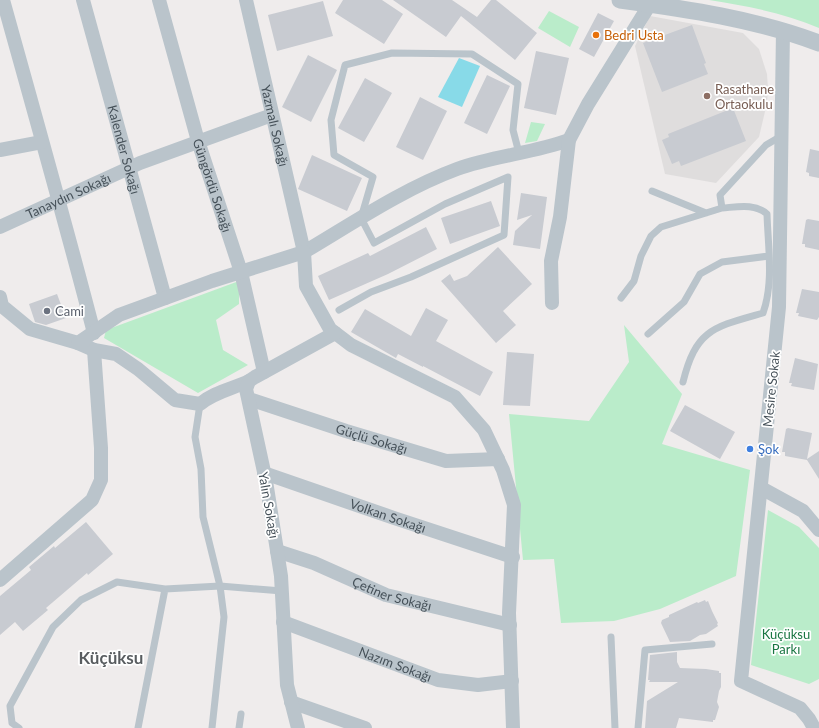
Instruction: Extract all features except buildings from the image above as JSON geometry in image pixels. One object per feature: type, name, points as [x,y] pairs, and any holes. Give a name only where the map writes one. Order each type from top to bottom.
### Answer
[{"type":"street","points":[[3,0],[42,142],[60,200],[94,332]]},
{"type":"street","name":"Kalender Sokağı","points":[[83,0],[165,298]]},
{"type":"street","name":"Güngördü Sokağı","points":[[159,0],[198,141],[241,272],[264,372]]},
{"type":"street","name":"Yazmalı Sokağı","points":[[246,0],[304,252],[306,286],[330,329],[351,345],[455,397],[484,430],[504,470],[514,505],[510,625],[513,728]]},
{"type":"street","points":[[620,0],[649,2],[742,20],[783,30],[819,43]]},
{"type":"street","points":[[552,303],[551,261],[560,217],[569,140],[588,104],[649,2]]},
{"type":"street","name":"Mesire Sokak","points":[[783,30],[783,135],[779,307],[741,681],[800,708],[814,728]]},
{"type":"street","name":"Tanaydın Sokağı","points":[[0,227],[129,168],[198,141],[272,115]]},
{"type":"street","points":[[78,343],[119,315],[241,272],[304,252],[407,192],[457,169],[520,153],[547,148],[569,140]]},
{"type":"street","points":[[0,150],[42,142]]},
{"type":"street","points":[[0,297],[2,306],[30,329],[78,343],[94,350],[116,354],[138,369],[175,400],[200,404],[210,396],[249,381],[335,333]]},
{"type":"street","points":[[0,580],[92,500],[101,480],[101,448],[94,350]]},
{"type":"street","name":"Yalın Sokağı","points":[[249,381],[246,388],[264,473],[277,551],[282,591],[287,685],[298,728]]},
{"type":"street","name":"Güçlü Sokağı","points":[[249,399],[346,431],[446,461],[498,459]]},
{"type":"street","name":"Volkan Sokağı","points":[[264,473],[513,557]]},
{"type":"street","points":[[761,488],[803,511],[819,530]]},
{"type":"street","name":"Çetiner Sokağı","points":[[277,551],[314,563],[386,595],[510,625]]},
{"type":"street","name":"Nazım Sokağı","points":[[283,622],[438,680],[478,685],[512,681]]},
{"type":"street","points":[[291,702],[366,728]]},
{"type":"lane","points":[[339,310],[370,292],[411,277],[504,235],[508,177],[445,204],[374,244],[361,218],[373,177],[334,155],[331,120],[345,65],[392,53],[472,54],[518,84],[513,130],[520,153]]},
{"type":"lane","points":[[722,208],[720,195],[766,145],[783,135]]},
{"type":"lane","points":[[652,191],[706,213]]},
{"type":"lane","points":[[621,298],[634,281],[641,256],[651,236],[662,227],[722,208],[748,206],[761,209],[767,214],[769,256],[768,297],[763,313],[719,326],[699,341],[686,368],[683,382]]},
{"type":"lane","points":[[648,334],[684,302],[700,274],[722,262],[769,256]]},
{"type":"lane","points":[[200,404],[195,437],[201,469],[203,517],[220,586],[224,617],[212,728]]},
{"type":"lane","points":[[19,728],[12,723],[10,706],[53,627],[81,600],[117,582],[165,589],[220,586],[282,591]]},
{"type":"lane","points":[[138,728],[165,589]]},
{"type":"lane","points":[[611,637],[616,728]]},
{"type":"lane","points":[[638,728],[645,650],[678,649],[712,644]]},
{"type":"lane","points":[[239,728],[241,714]]},
{"type":"shaded area","name":"Rasathane Ortaokulu","points":[[650,16],[743,33],[759,49],[767,74],[768,89],[767,103],[759,137],[716,183],[665,174],[635,46]]},
{"type":"green space","points":[[709,0],[819,0],[819,28],[792,18],[765,11]]},
{"type":"green space","points":[[549,11],[579,27],[570,47],[538,28]]},
{"type":"green space","points":[[531,122],[545,124],[537,141],[525,143]]},
{"type":"green space","points":[[239,281],[239,304],[216,320],[223,350],[248,365],[198,393],[104,338],[106,330]]},
{"type":"green space","points":[[624,325],[682,394],[662,444],[750,470],[736,576],[660,609],[614,621],[561,623],[554,559],[523,560],[509,414],[589,421],[629,362]]},
{"type":"green space","name":"Küçüksu Parkı","points":[[768,510],[799,527],[819,548],[819,679],[809,684],[751,665]]},
{"type":"water","points":[[459,58],[480,66],[462,107],[438,97]]},
{"type":"place","name":"Bedri Usta","points":[[596,35]]},
{"type":"place","name":"Rasathane Ortaokulu","points":[[707,96]]},
{"type":"place","name":"Cami","points":[[47,311]]},
{"type":"place","name":"Şok","points":[[750,449]]},
{"type":"district","name":"Küçüksu","points":[[111,657]]}]
